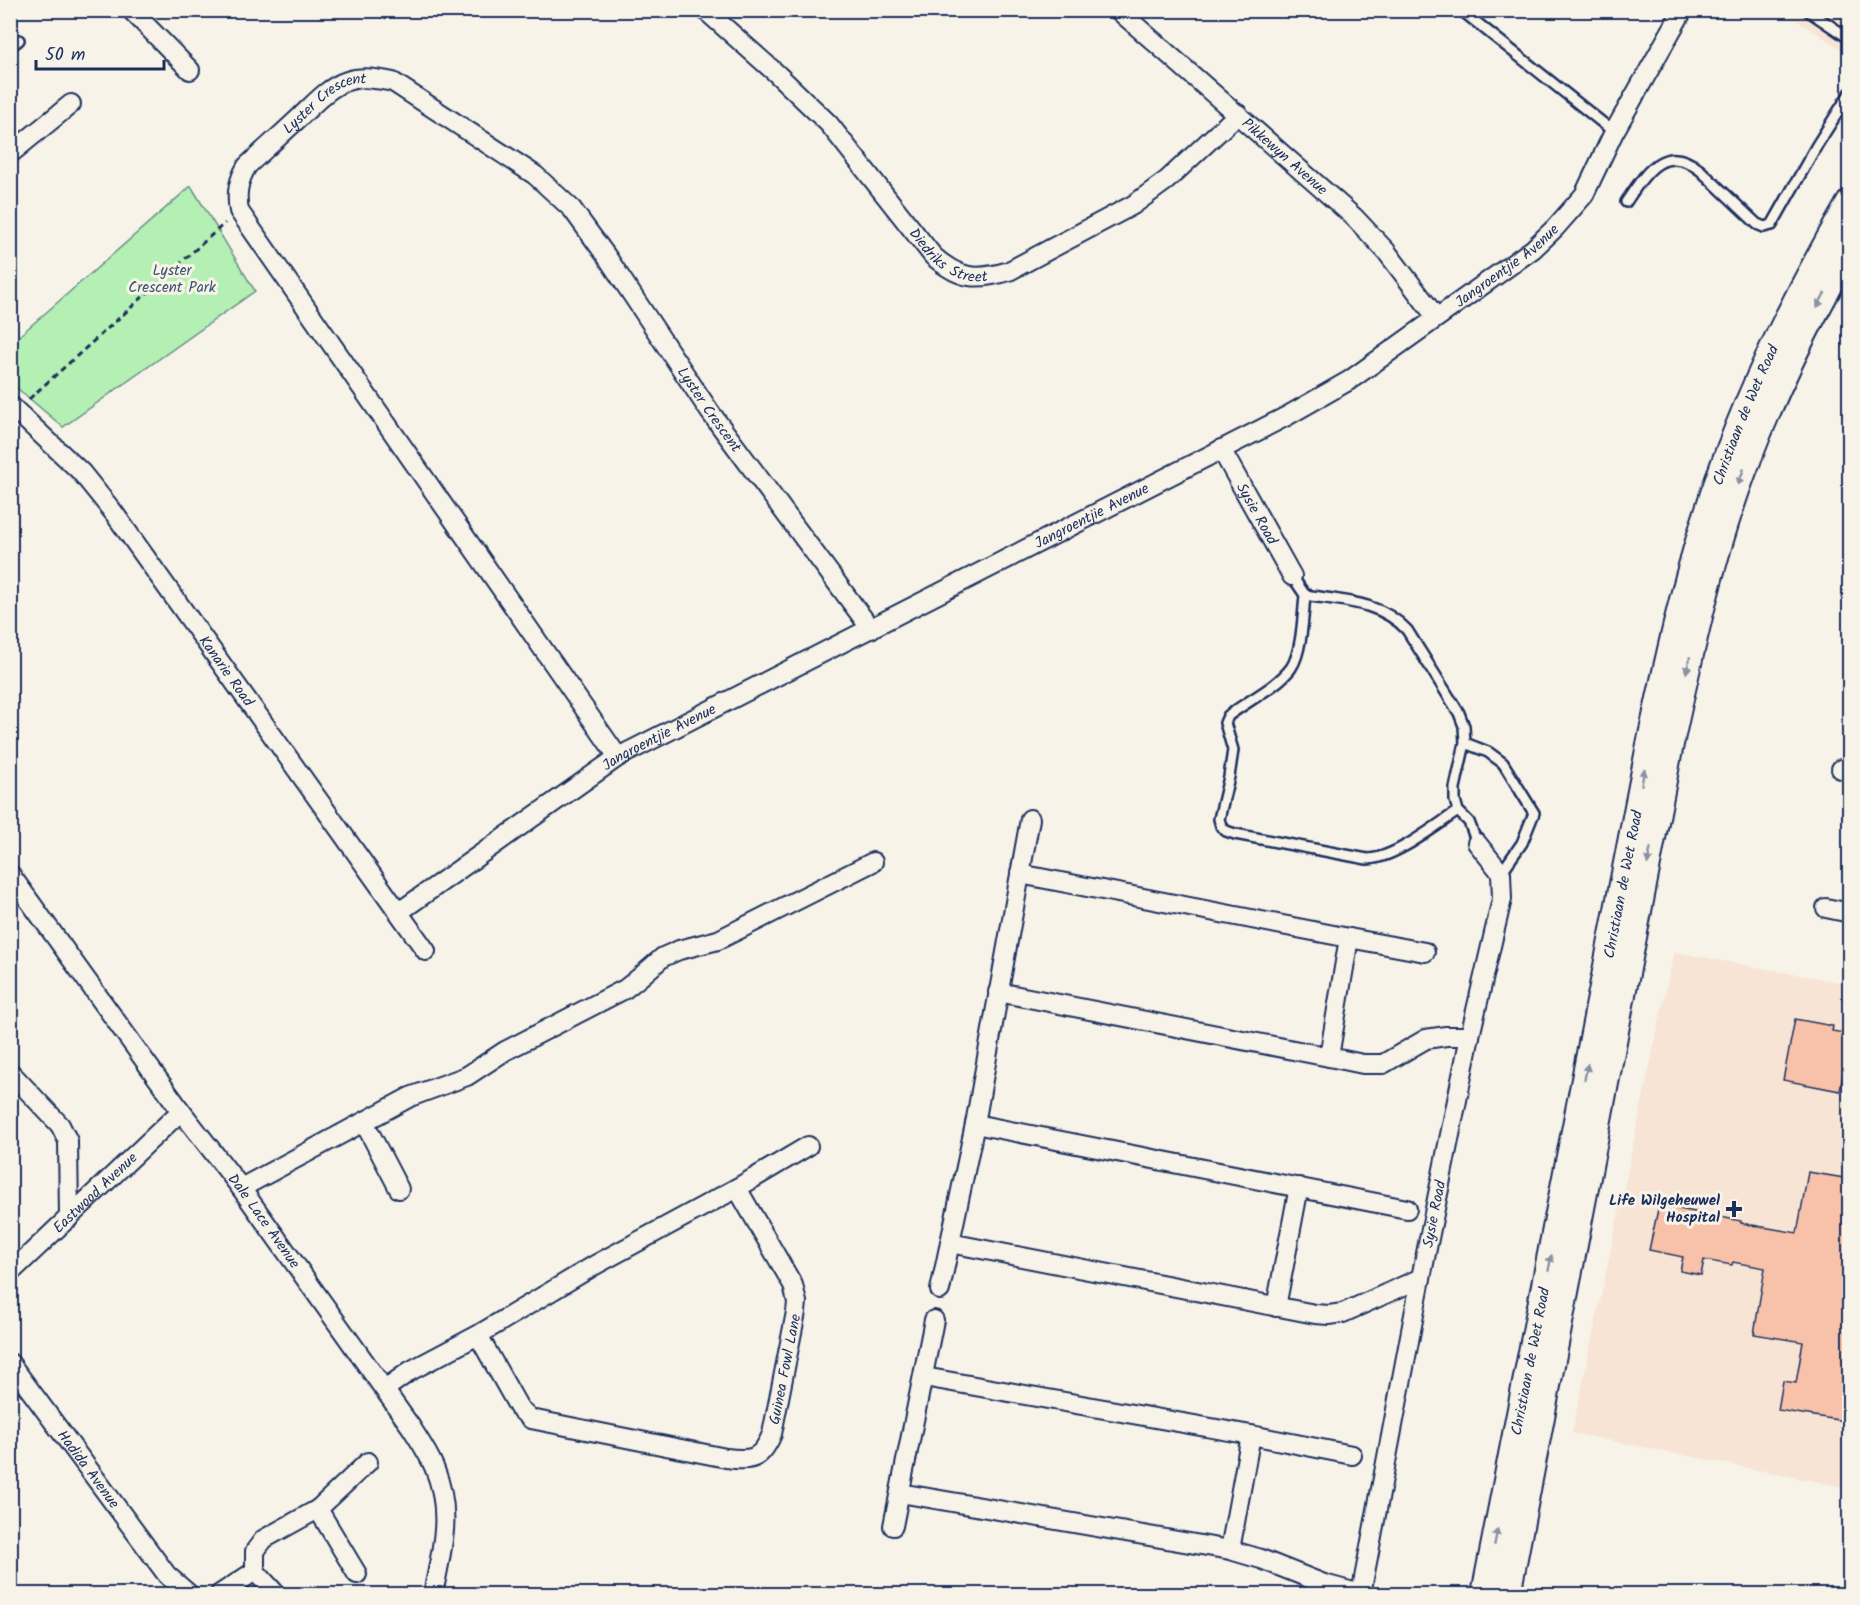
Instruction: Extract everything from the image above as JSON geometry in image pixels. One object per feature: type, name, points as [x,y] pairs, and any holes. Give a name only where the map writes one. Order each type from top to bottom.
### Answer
[{"type":"main road","name":"Christiaan de Wet Road","points":[[1485,1594],[1650,745],[1681,606],[1722,469],[1754,388],[1785,321],[1850,203]]},
{"type":"main road","name":"Christiaan de Wet Road","points":[[1507,1594],[1670,744],[1716,553],[1743,472],[1778,385],[1810,319],[1850,249]]},
{"type":"street","points":[[131,10],[190,70]]},
{"type":"street","name":"Diedriks Street","points":[[705,10],[830,124],[933,256],[946,267],[964,276],[990,277],[1009,271],[1133,205],[1167,180],[1238,114]]},
{"type":"street","name":"Pikkewyn Avenue","points":[[1118,10],[1354,217],[1386,251],[1436,317]]},
{"type":"street","name":"Jangroentjie Avenue","points":[[399,912],[618,757],[1287,416],[1350,380],[1525,255],[1555,228],[1584,195],[1614,132],[1679,12]]},
{"type":"street","name":"Lyster Crescent","points":[[239,211],[238,186],[247,166],[332,90],[345,82],[357,79],[374,78],[393,82],[506,155],[535,175],[572,209],[607,257],[710,412],[872,629]]},
{"type":"street","points":[[10,154],[71,104]]},
{"type":"street","points":[[239,211],[618,757]]},
{"type":"street","name":"Kanarie Road","points":[[14,407],[81,472],[114,513],[426,951]]},
{"type":"street","name":"Sysie Road","points":[[1221,449],[1292,576]]},
{"type":"street","points":[[940,1290],[975,1124],[1030,819]]},
{"type":"street","points":[[1477,843],[1501,873]]},
{"type":"street","points":[[241,1188],[410,1097],[466,1076],[505,1052],[625,988],[663,957],[679,950],[718,940],[873,862]]},
{"type":"street","name":"Sysie Road","points":[[1361,1594],[1470,1036],[1502,900],[1501,873]]},
{"type":"street","name":"Dale Lace Avenue","points":[[10,874],[181,1111],[241,1188],[411,1426],[433,1466],[442,1492],[446,1519],[433,1594]]},
{"type":"street","points":[[1020,874],[1425,952]]},
{"type":"street","points":[[1826,908],[1850,913]]},
{"type":"street","points":[[1329,1057],[1349,938]]},
{"type":"street","points":[[998,992],[1363,1064],[1383,1064],[1426,1039],[1470,1036]]},
{"type":"street","points":[[10,1072],[60,1125],[68,1141],[69,1218]]},
{"type":"street","name":"Eastwood Avenue","points":[[10,1273],[181,1111]]},
{"type":"street","points":[[364,1122],[399,1189]]},
{"type":"street","points":[[975,1124],[1407,1209]]},
{"type":"street","points":[[385,1389],[410,1371],[478,1335],[595,1265],[737,1188],[808,1146]]},
{"type":"street","points":[[1276,1307],[1299,1187]]},
{"type":"street","name":"Guinea Fowl Lane","points":[[478,1335],[519,1408],[531,1419],[726,1458],[750,1460],[758,1456],[764,1451],[772,1434],[797,1302],[793,1285],[737,1188]]},
{"type":"street","points":[[950,1243],[1315,1314],[1343,1313],[1421,1278]]},
{"type":"street","points":[[894,1526],[934,1320]]},
{"type":"street","name":"Hadida Avenue","points":[[10,1363],[167,1575],[189,1594]]},
{"type":"street","points":[[924,1377],[1352,1455]]},
{"type":"street","points":[[1230,1550],[1251,1435]]},
{"type":"street","points":[[276,1594],[255,1571],[255,1551],[264,1539],[318,1509],[368,1462]]},
{"type":"street","points":[[900,1493],[1230,1550],[1261,1559],[1324,1584],[1361,1594]]},
{"type":"street","points":[[318,1509],[357,1574]]},
{"type":"street","points":[[220,1594],[255,1571]]},
{"type":"lane","points":[[1461,10],[1614,132]]},
{"type":"lane","points":[[1807,10],[1850,39]]},
{"type":"lane","points":[[10,47],[19,40]]},
{"type":"lane","points":[[1626,202],[1653,165],[1666,159],[1678,159],[1700,170],[1756,224],[1764,227],[1772,225],[1817,145],[1850,93]]},
{"type":"lane","points":[[1292,576],[1305,595],[1299,645],[1292,667],[1276,682],[1228,716],[1225,723],[1233,750],[1219,819],[1221,826],[1234,834],[1377,859],[1393,853],[1458,811]]},
{"type":"lane","points":[[1305,595],[1379,609],[1396,618],[1407,630],[1459,713],[1464,726],[1465,743],[1455,788],[1455,800],[1458,811],[1470,822],[1477,843]]},
{"type":"lane","points":[[1465,743],[1488,752],[1503,763],[1534,813],[1522,843],[1501,873]]},
{"type":"path","points":[[14,407],[239,211]]},
{"type":"shaded area","points":[[1782,11],[1849,11],[1849,54]]},
{"type":"shaded area","name":"Life Wilgeheuwel Hospital","points":[[1674,952],[1849,984],[1849,1488],[1572,1433]]},
{"type":"green space","name":"Lyster Crescent Park","points":[[191,186],[255,291],[63,427],[11,383],[11,343]]},
{"type":"building","points":[[1795,1019],[1833,1026],[1832,1031],[1850,1034],[1840,1091],[1783,1080]]},
{"type":"building","points":[[1808,1172],[1850,1179],[1850,1422],[1778,1410],[1783,1381],[1796,1383],[1803,1342],[1754,1334],[1765,1268],[1704,1260],[1701,1275],[1680,1271],[1683,1257],[1649,1250],[1659,1205],[1797,1233]]},
{"type":"place","name":"Life Wilgeheuwel Hospital","points":[[1734,1209]]}]
